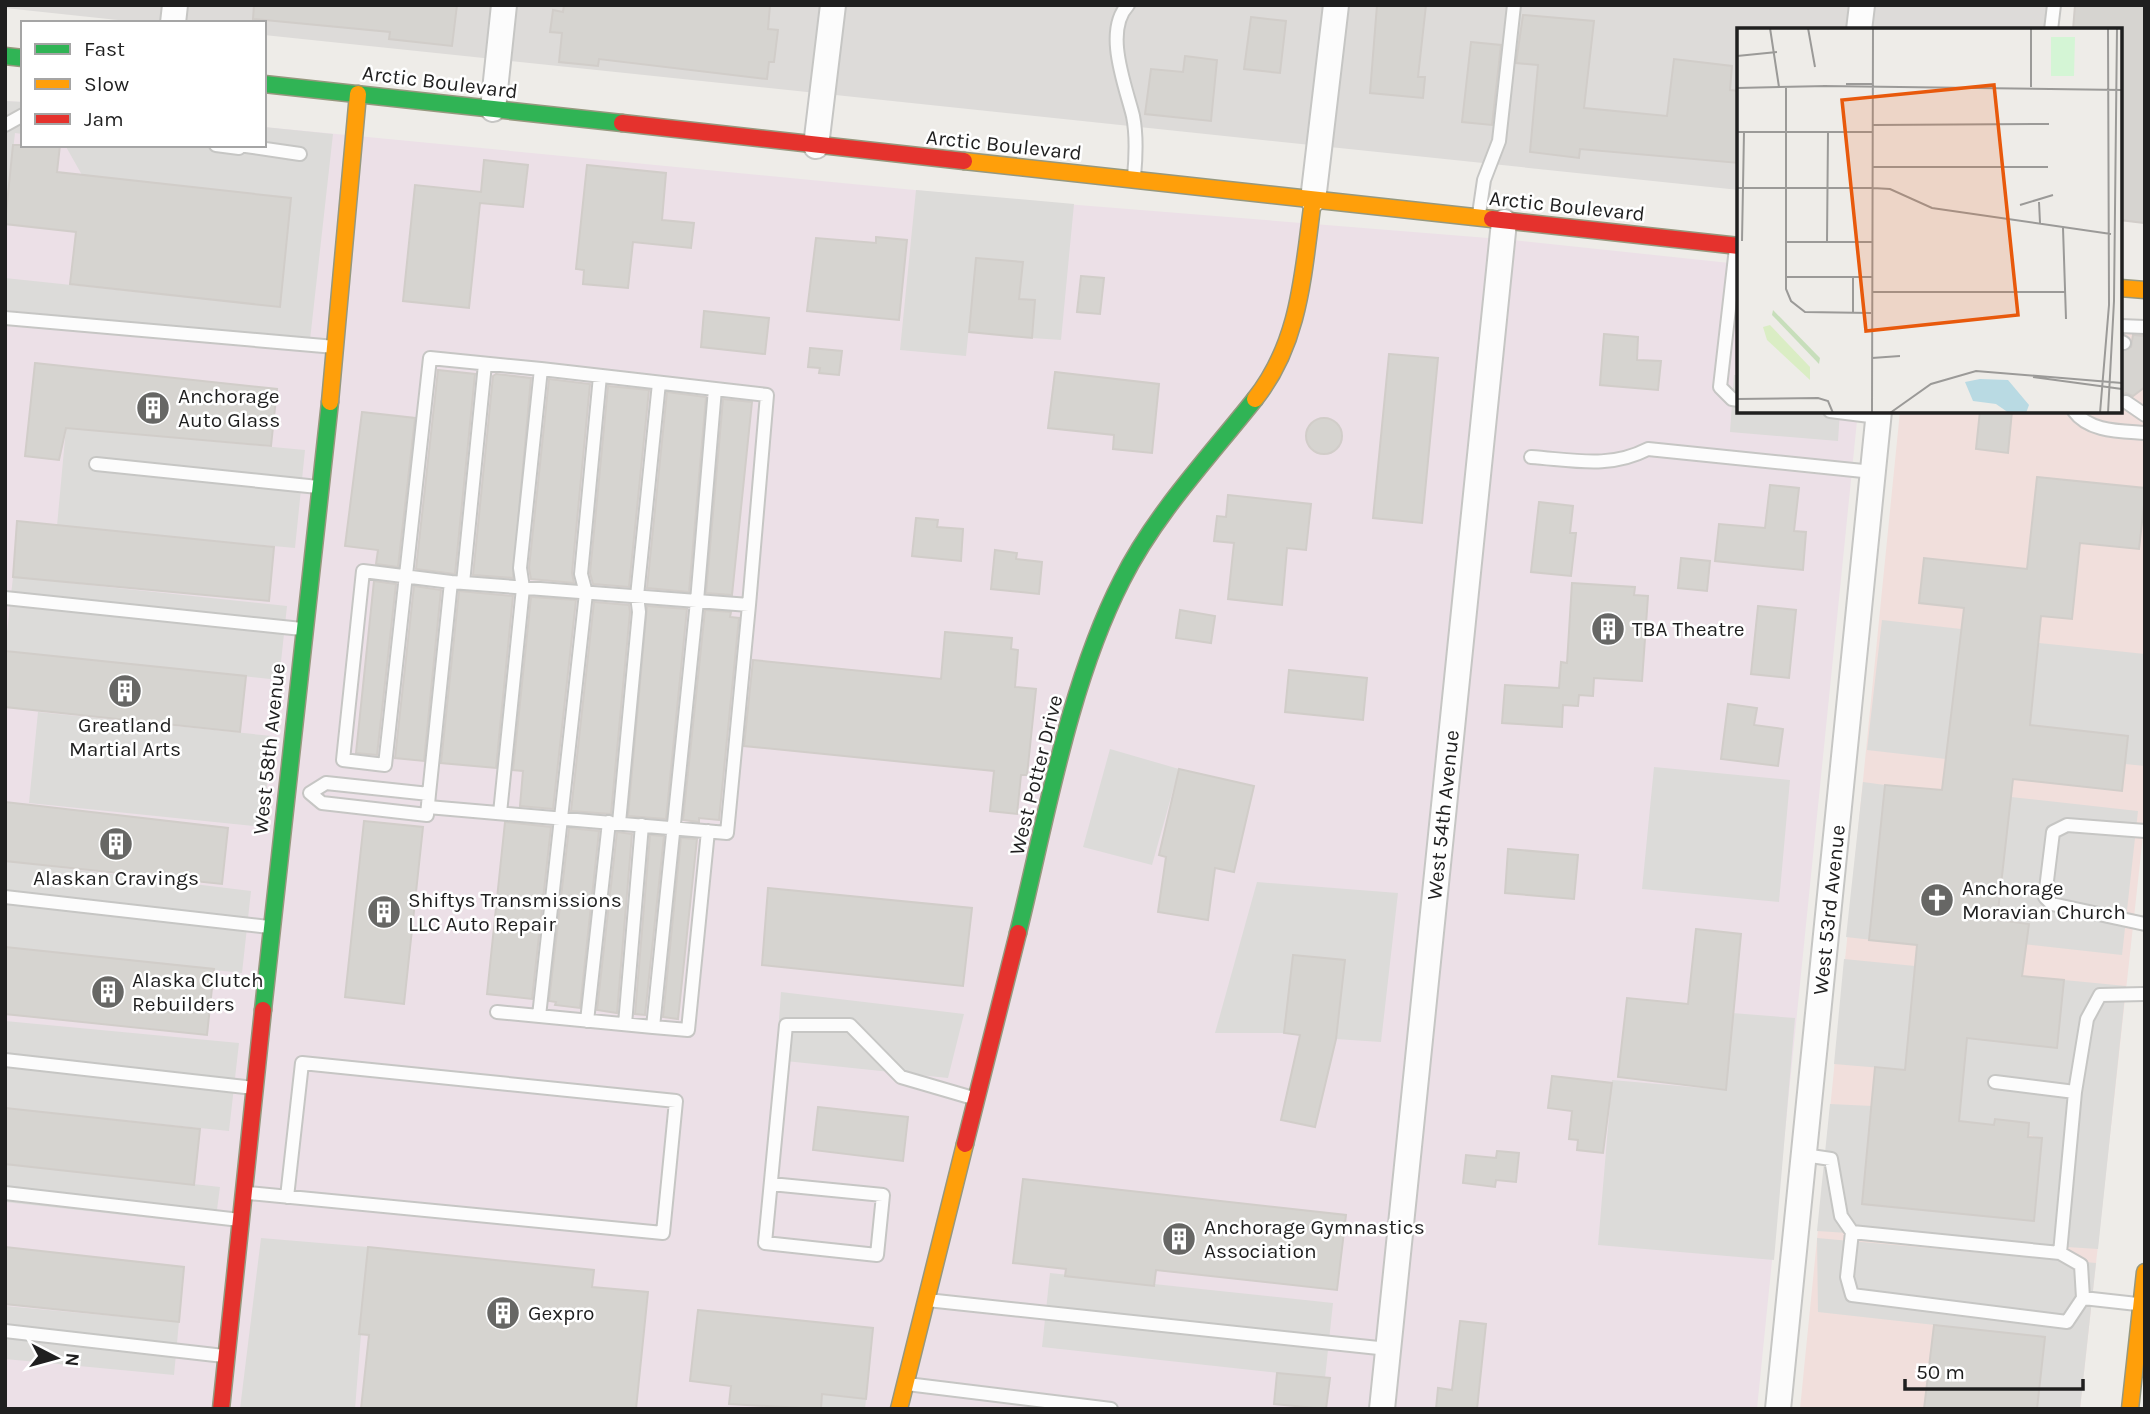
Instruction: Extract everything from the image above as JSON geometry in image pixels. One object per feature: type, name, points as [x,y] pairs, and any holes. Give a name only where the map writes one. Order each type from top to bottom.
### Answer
[{"type":"main road","name":"Arctic Boulevard","points":[[266,84],[1737,246]]},
{"type":"main road","name":"West 58th Avenue","points":[[220,1409],[318,487],[336,347],[358,94]]},
{"type":"main road","name":"West Potter Drive","points":[[899,1409],[1071,720],[1098,634],[1122,579],[1154,527],[1265,386],[1284,354],[1297,316],[1313,200]]},
{"type":"main road","points":[[2122,288],[2145,290]]},
{"type":"main road","points":[[2130,1409],[2145,1272]]},
{"type":"street","points":[[493,109],[504,5]]},
{"type":"street","points":[[816,146],[833,5]]},
{"type":"street","points":[[1313,200],[1336,5]]},
{"type":"street","points":[[1859,28],[1862,5]]},
{"type":"street","name":"West 54th Avenue","points":[[1382,1409],[1504,222]]},
{"type":"street","name":"West 53rd Avenue","points":[[1778,1409],[1878,414]]},
{"type":"lane","points":[[1128,5],[1119,27],[1118,46],[1120,78],[1134,127],[1134,180]]},
{"type":"lane","points":[[1478,217],[1484,180],[1499,141],[1514,5]]},
{"type":"lane","points":[[2051,28],[2054,5]]},
{"type":"lane","points":[[5,125],[21,116]]},
{"type":"lane","points":[[247,147],[300,154]]},
{"type":"lane","points":[[1737,254],[1720,387],[1732,399],[1737,400]]},
{"type":"lane","points":[[5,317],[336,347]]},
{"type":"lane","points":[[2122,326],[2145,327]]},
{"type":"lane","points":[[286,789],[310,793],[322,803],[428,805],[727,833],[767,395],[430,359],[382,789]]},
{"type":"lane","points":[[428,805],[485,364]]},
{"type":"lane","points":[[500,813],[523,588],[520,568],[541,369]]},
{"type":"lane","points":[[539,1016],[586,593],[581,574],[600,376]]},
{"type":"lane","points":[[587,1021],[639,612],[637,596],[659,383]]},
{"type":"lane","points":[[653,1027],[697,601],[715,389]]},
{"type":"lane","points":[[2126,402],[2145,415]]},
{"type":"lane","points":[[2075,413],[2082,422],[2111,430],[2145,433]]},
{"type":"lane","points":[[1531,457],[1596,463],[1625,461],[1648,449],[1873,472]]},
{"type":"lane","points":[[96,464],[318,487]]},
{"type":"lane","points":[[385,765],[343,760],[363,570],[457,583],[749,605]]},
{"type":"lane","points":[[5,598],[303,629]]},
{"type":"lane","points":[[310,793],[326,783],[382,789],[428,805]]},
{"type":"lane","points":[[625,1024],[642,825]]},
{"type":"lane","points":[[2145,831],[2067,825],[2053,832],[2045,897],[2052,904],[2145,924]]},
{"type":"lane","points":[[497,1013],[688,1030],[708,831]]},
{"type":"lane","points":[[5,897],[272,928]]},
{"type":"lane","points":[[2060,1254],[2075,1092],[2087,1019],[2100,995],[2145,994]]},
{"type":"lane","points":[[771,1184],[883,1195],[877,1255],[765,1243],[786,1025],[850,1026],[901,1077],[977,1099]]},
{"type":"lane","points":[[5,1060],[255,1088]]},
{"type":"lane","points":[[244,1193],[663,1233],[676,1101],[302,1063],[287,1197]]},
{"type":"lane","points":[[1995,1082],[2075,1092]]},
{"type":"lane","points":[[1804,1155],[1830,1159],[1840,1216],[1852,1232],[1847,1277],[1852,1295],[2067,1322],[2083,1298],[2081,1265],[2060,1254],[1852,1232]]},
{"type":"lane","points":[[5,1193],[241,1220]]},
{"type":"lane","points":[[2083,1298],[2141,1305]]},
{"type":"lane","points":[[926,1300],[1388,1349]]},
{"type":"lane","points":[[5,1331],[226,1356]]},
{"type":"lane","points":[[906,1383],[1111,1409]]},
{"type":"shaded area","points":[[5,5],[2052,5],[2050,28],[1737,28],[1737,190],[266,35],[266,21],[127,21],[5,8]]},
{"type":"shaded area","points":[[5,101],[21,102],[21,147],[266,147],[266,127],[1028,201],[1513,240],[1737,264],[1737,413],[1858,413],[1757,1409],[5,1409]]},
{"type":"shaded area","points":[[5,101],[21,102],[21,134],[15,133],[5,219]]},
{"type":"shaded area","points":[[266,127],[333,134],[310,340],[5,310],[5,278],[279,307],[291,198],[82,175],[66,147],[266,147]]},
{"type":"shaded area","points":[[916,190],[1074,204],[1061,340],[1032,338],[1035,301],[1019,299],[1022,262],[976,258],[966,356],[900,350]]},
{"type":"shaded area","points":[[2122,324],[2145,325],[2145,817],[2080,1409],[1800,1409],[1900,413],[2122,413]]},
{"type":"shaded area","points":[[1734,375],[1737,375],[1737,413],[1840,413],[1838,441],[1730,432]]},
{"type":"shaded area","points":[[66,428],[305,450],[295,548],[57,526]]},
{"type":"shaded area","points":[[13,577],[287,606],[279,680],[5,651]]},
{"type":"shaded area","points":[[1882,620],[1961,629],[1946,759],[1867,750]]},
{"type":"shaded area","points":[[2039,643],[2145,654],[2145,766],[2125,764],[2128,736],[2030,725]]},
{"type":"shaded area","points":[[38,712],[272,736],[263,827],[29,803]]},
{"type":"shaded area","points":[[1110,749],[1179,769],[1152,865],[1083,847]]},
{"type":"shaded area","points":[[1654,767],[1790,780],[1779,902],[1642,889]]},
{"type":"shaded area","points":[[1863,782],[1885,785],[1877,872],[2002,880],[2011,797],[2138,811],[2122,955],[2014,943],[2012,956],[1846,937]]},
{"type":"shaded area","points":[[5,861],[251,891],[242,973],[5,947]]},
{"type":"shaded area","points":[[1257,882],[1398,893],[1381,1042],[1336,1039],[1345,960],[1294,955],[1284,1033],[1215,1033]]},
{"type":"shaded area","points":[[1844,959],[1915,966],[1905,1070],[1834,1064]]},
{"type":"shaded area","points":[[2064,980],[2126,986],[2098,1249],[1817,1231],[1830,1104],[1872,1106],[2034,1221],[2042,1138],[1959,1121],[1967,1038],[2057,1047]]},
{"type":"shaded area","points":[[781,992],[964,1014],[948,1078],[776,1060]]},
{"type":"shaded area","points":[[1732,1013],[1795,1018],[1774,1260],[1598,1245],[1612,1080],[1725,1090]]},
{"type":"shaded area","points":[[5,1021],[239,1043],[229,1131],[5,1108]]},
{"type":"shaded area","points":[[5,1163],[220,1187],[215,1225],[5,1202]]},
{"type":"shaded area","points":[[261,1238],[368,1247],[355,1409],[240,1409]]},
{"type":"shaded area","points":[[1817,1238],[2096,1263],[2080,1409],[2037,1409],[2044,1337],[1818,1312]]},
{"type":"shaded area","points":[[1050,1273],[1333,1303],[1325,1378],[1042,1347]]},
{"type":"shaded area","points":[[5,1306],[179,1322],[174,1375],[5,1359]]},
{"type":"shaded area","points":[[822,1394],[866,1399],[865,1409],[821,1409]]},
{"type":"building","points":[[254,5],[457,5],[452,46],[389,39],[390,32],[253,19]]},
{"type":"building","points":[[564,5],[770,5],[768,29],[778,30],[774,62],[769,62],[767,79],[599,59],[598,66],[559,62],[562,33],[550,32],[553,10],[563,12]]},
{"type":"building","points":[[1377,5],[1426,5],[1418,77],[1425,77],[1423,98],[1370,93]]},
{"type":"building","points":[[2075,5],[2145,5],[2145,223],[2122,220],[2122,28],[2073,28]]},
{"type":"building","points":[[1523,15],[1594,21],[1584,108],[1667,116],[1674,59],[1732,66],[1730,90],[1737,91],[1737,163],[1580,149],[1579,158],[1530,152],[1538,65],[1516,63]]},
{"type":"building","points":[[1251,17],[1286,21],[1280,73],[1244,69]]},
{"type":"building","points":[[1471,42],[1501,45],[1492,125],[1462,122]]},
{"type":"building","points":[[1185,56],[1217,60],[1211,121],[1145,114],[1151,69],[1183,72]]},
{"type":"building","points":[[13,145],[60,147],[57,172],[291,198],[280,307],[70,284],[76,232],[5,224]]},
{"type":"building","points":[[484,160],[528,165],[523,207],[480,203],[469,308],[403,301],[415,185],[481,192]]},
{"type":"building","points":[[587,165],[666,173],[662,220],[694,223],[691,248],[633,242],[628,288],[583,284],[584,270],[576,269]]},
{"type":"building","points":[[876,237],[907,240],[899,320],[807,311],[816,238],[876,243]]},
{"type":"building","points":[[976,258],[1023,262],[1019,299],[1035,300],[1032,338],[969,332]]},
{"type":"building","points":[[1081,276],[1104,278],[1100,314],[1077,312]]},
{"type":"building","points":[[704,311],[769,318],[765,354],[701,347]]},
{"type":"building","points":[[1604,334],[1638,337],[1637,360],[1661,361],[1658,390],[1600,385]]},
{"type":"building","points":[[2133,335],[2145,336],[2145,387],[2133,396],[2126,393],[2122,395],[2122,350],[2131,347]]},
{"type":"building","points":[[810,348],[842,351],[839,375],[819,373],[820,368],[808,367]]},
{"type":"building","points":[[1389,354],[1438,358],[1422,523],[1373,518]]},
{"type":"building","name":"Anchorage Auto Glass","points":[[35,363],[277,389],[271,446],[66,428],[59,460],[25,456]]},
{"type":"building","points":[[438,370],[475,374],[455,574],[416,569]]},
{"type":"building","points":[[1055,372],[1159,384],[1152,453],[1113,449],[1114,435],[1048,428]]},
{"type":"building","points":[[496,374],[531,378],[513,578],[473,575],[493,376]]},
{"type":"building","points":[[549,379],[590,384],[572,573],[574,583],[531,579],[529,568]]},
{"type":"building","points":[[608,386],[649,390],[629,587],[593,584],[590,573]]},
{"type":"building","points":[[667,392],[706,397],[689,592],[647,588]]},
{"type":"building","points":[[723,399],[752,402],[732,595],[706,593]]},
{"type":"building","points":[[362,412],[415,418],[398,567],[376,564],[378,550],[345,546]]},
{"type":"building","points":[[1980,413],[2012,413],[2008,453],[1976,449]]},
{"type":"building","points":[[1324,418],[1337,423],[1342,436],[1337,449],[1324,454],[1311,449],[1306,436],[1311,423]]},
{"type":"building","points":[[2037,477],[2145,488],[2145,496],[2139,549],[2080,543],[2072,619],[2041,616],[2030,725],[2128,736],[2122,791],[2013,779],[1997,920],[2029,924],[2022,976],[2064,980],[2057,1048],[1967,1038],[1959,1121],[1994,1125],[1995,1119],[2029,1123],[2028,1137],[2042,1138],[2034,1221],[1862,1204],[1875,1067],[1905,1070],[1917,945],[1869,940],[1885,785],[1942,790],[1964,608],[1919,603],[1924,558],[2027,569]]},
{"type":"building","points":[[1770,485],[1799,488],[1794,531],[1806,532],[1803,570],[1715,561],[1719,524],[1765,528]]},
{"type":"building","points":[[1228,495],[1311,504],[1306,550],[1287,548],[1282,605],[1228,599],[1234,543],[1214,541],[1217,516],[1226,517]]},
{"type":"building","points":[[1539,502],[1573,506],[1570,533],[1576,533],[1571,576],[1531,572]]},
{"type":"building","points":[[916,518],[938,520],[937,527],[963,529],[961,561],[912,556]]},
{"type":"building","points":[[17,521],[274,547],[269,601],[13,577]]},
{"type":"building","points":[[995,550],[1017,553],[1016,559],[1042,562],[1039,594],[991,589]]},
{"type":"building","points":[[1681,558],[1710,561],[1707,591],[1678,588]]},
{"type":"building","points":[[374,581],[396,584],[377,755],[356,753]]},
{"type":"building","name":"TBA Theatre","points":[[1572,583],[1635,587],[1634,595],[1648,596],[1642,681],[1594,678],[1593,696],[1579,695],[1578,706],[1563,705],[1562,727],[1502,723],[1505,685],[1559,688],[1561,662],[1567,663]]},
{"type":"building","points":[[414,586],[441,590],[424,761],[395,758]]},
{"type":"building","points":[[459,591],[513,596],[496,768],[441,763]]},
{"type":"building","points":[[531,597],[576,600],[553,809],[520,806],[523,771],[513,770]]},
{"type":"building","points":[[594,602],[629,605],[630,612],[611,814],[571,811]]},
{"type":"building","points":[[647,606],[687,609],[666,819],[628,816]]},
{"type":"building","points":[[1758,606],[1796,610],[1789,678],[1751,674]]},
{"type":"building","points":[[705,610],[731,612],[730,617],[739,618],[719,820],[699,818],[699,822],[683,820]]},
{"type":"building","points":[[1180,610],[1215,616],[1211,643],[1176,638]]},
{"type":"building","points":[[945,632],[1012,638],[1011,649],[1018,650],[1015,687],[1036,689],[1027,775],[1021,775],[1017,814],[990,811],[994,771],[744,746],[753,660],[941,679]]},
{"type":"building","name":"Greatland Martial Arts","points":[[5,651],[246,676],[240,732],[5,707]]},
{"type":"building","points":[[1289,670],[1367,678],[1363,720],[1285,712]]},
{"type":"building","points":[[1728,704],[1757,708],[1754,725],[1783,729],[1778,766],[1721,759]]},
{"type":"building","points":[[1179,769],[1254,786],[1234,872],[1215,868],[1208,920],[1158,912],[1166,857],[1159,855]]},
{"type":"building","name":"Alaskan Cravings","points":[[5,802],[228,828],[222,884],[5,861]]},
{"type":"building","name":"Shiftys Transmissions LLC Auto Repair","points":[[364,821],[423,827],[404,1004],[345,997]]},
{"type":"building","points":[[505,822],[551,827],[532,999],[487,994]]},
{"type":"building","points":[[569,828],[599,831],[580,1008],[555,1005],[556,1002],[549,1001]]},
{"type":"building","points":[[617,832],[632,834],[617,1013],[597,1010]]},
{"type":"building","points":[[650,835],[664,836],[645,1015],[635,1014]]},
{"type":"building","points":[[681,838],[697,839],[678,1019],[663,1017]]},
{"type":"building","points":[[1508,849],[1578,855],[1574,899],[1505,893]]},
{"type":"building","points":[[768,888],[972,908],[963,986],[762,965]]},
{"type":"building","points":[[1696,929],[1741,934],[1726,1090],[1618,1077],[1627,998],[1688,1004]]},
{"type":"building","name":"Alaska Clutch Rebuilders","points":[[5,947],[214,969],[207,1035],[5,1014]]},
{"type":"building","points":[[1293,955],[1345,960],[1336,1039],[1315,1127],[1281,1120],[1300,1035],[1284,1033]]},
{"type":"building","points":[[1552,1076],[1612,1083],[1603,1153],[1577,1150],[1578,1140],[1569,1139],[1572,1111],[1548,1108]]},
{"type":"building","points":[[818,1107],[908,1117],[903,1161],[813,1150]]},
{"type":"building","points":[[5,1108],[200,1129],[194,1185],[5,1164]]},
{"type":"building","points":[[1497,1151],[1519,1153],[1516,1182],[1496,1180],[1495,1187],[1463,1183],[1466,1155],[1496,1158]]},
{"type":"building","name":"Anchorage Gymnastics Association","points":[[1023,1179],[1346,1215],[1337,1290],[1156,1270],[1154,1286],[1065,1276],[1066,1269],[1013,1263]]},
{"type":"building","points":[[5,1247],[184,1267],[179,1322],[5,1304]]},
{"type":"building","name":"Gexpro","points":[[368,1247],[594,1270],[592,1287],[648,1292],[636,1409],[361,1409],[369,1335],[359,1334]]},
{"type":"building","points":[[698,1310],[873,1328],[866,1399],[822,1394],[821,1409],[729,1404],[731,1386],[690,1381]]},
{"type":"building","points":[[1460,1321],[1486,1324],[1477,1409],[1436,1409],[1438,1388],[1452,1390]]},
{"type":"building","points":[[1934,1325],[2045,1337],[2037,1409],[1924,1409]]},
{"type":"building","points":[[1277,1373],[1330,1378],[1326,1409],[1274,1404]]},
{"type":"traffic: fast","points":[[5,56],[21,58]]},
{"type":"traffic: fast","points":[[266,84],[622,123]]},
{"type":"traffic: fast","points":[[1018,933],[1073,707],[1103,620],[1150,532],[1255,399]]},
{"type":"traffic: fast","points":[[263,1010],[330,402]]},
{"type":"traffic: slow","points":[[330,402],[358,94]]},
{"type":"traffic: slow","points":[[964,161],[1492,219]]},
{"type":"traffic: slow","points":[[1255,399],[1270,377],[1291,329],[1298,304],[1313,200]]},
{"type":"traffic: slow","points":[[2122,288],[2145,290]]},
{"type":"traffic: slow","points":[[899,1409],[965,1144]]},
{"type":"traffic: slow","points":[[2130,1409],[2145,1272]]},
{"type":"traffic: jam","points":[[622,123],[964,161]]},
{"type":"traffic: jam","points":[[1492,219],[1737,246]]},
{"type":"traffic: jam","points":[[965,1144],[1018,933]]},
{"type":"traffic: jam","points":[[221,1409],[263,1010]]},
{"type":"place","name":"Anchorage Auto Glass","points":[[153,408]]},
{"type":"place","name":"TBA Theatre","points":[[1608,629]]},
{"type":"place","name":"Greatland Martial Arts","points":[[125,691]]},
{"type":"place","name":"Alaskan Cravings","points":[[116,844]]},
{"type":"place","name":"Anchorage Moravian Church","points":[[1937,900]]},
{"type":"place","name":"Shiftys Transmissions LLC Auto Repair","points":[[384,912]]},
{"type":"place","name":"Alaska Clutch Rebuilders","points":[[108,992]]},
{"type":"place","name":"Anchorage Gymnastics Association","points":[[1179,1239]]},
{"type":"place","name":"Gexpro","points":[[503,1313]]}]
